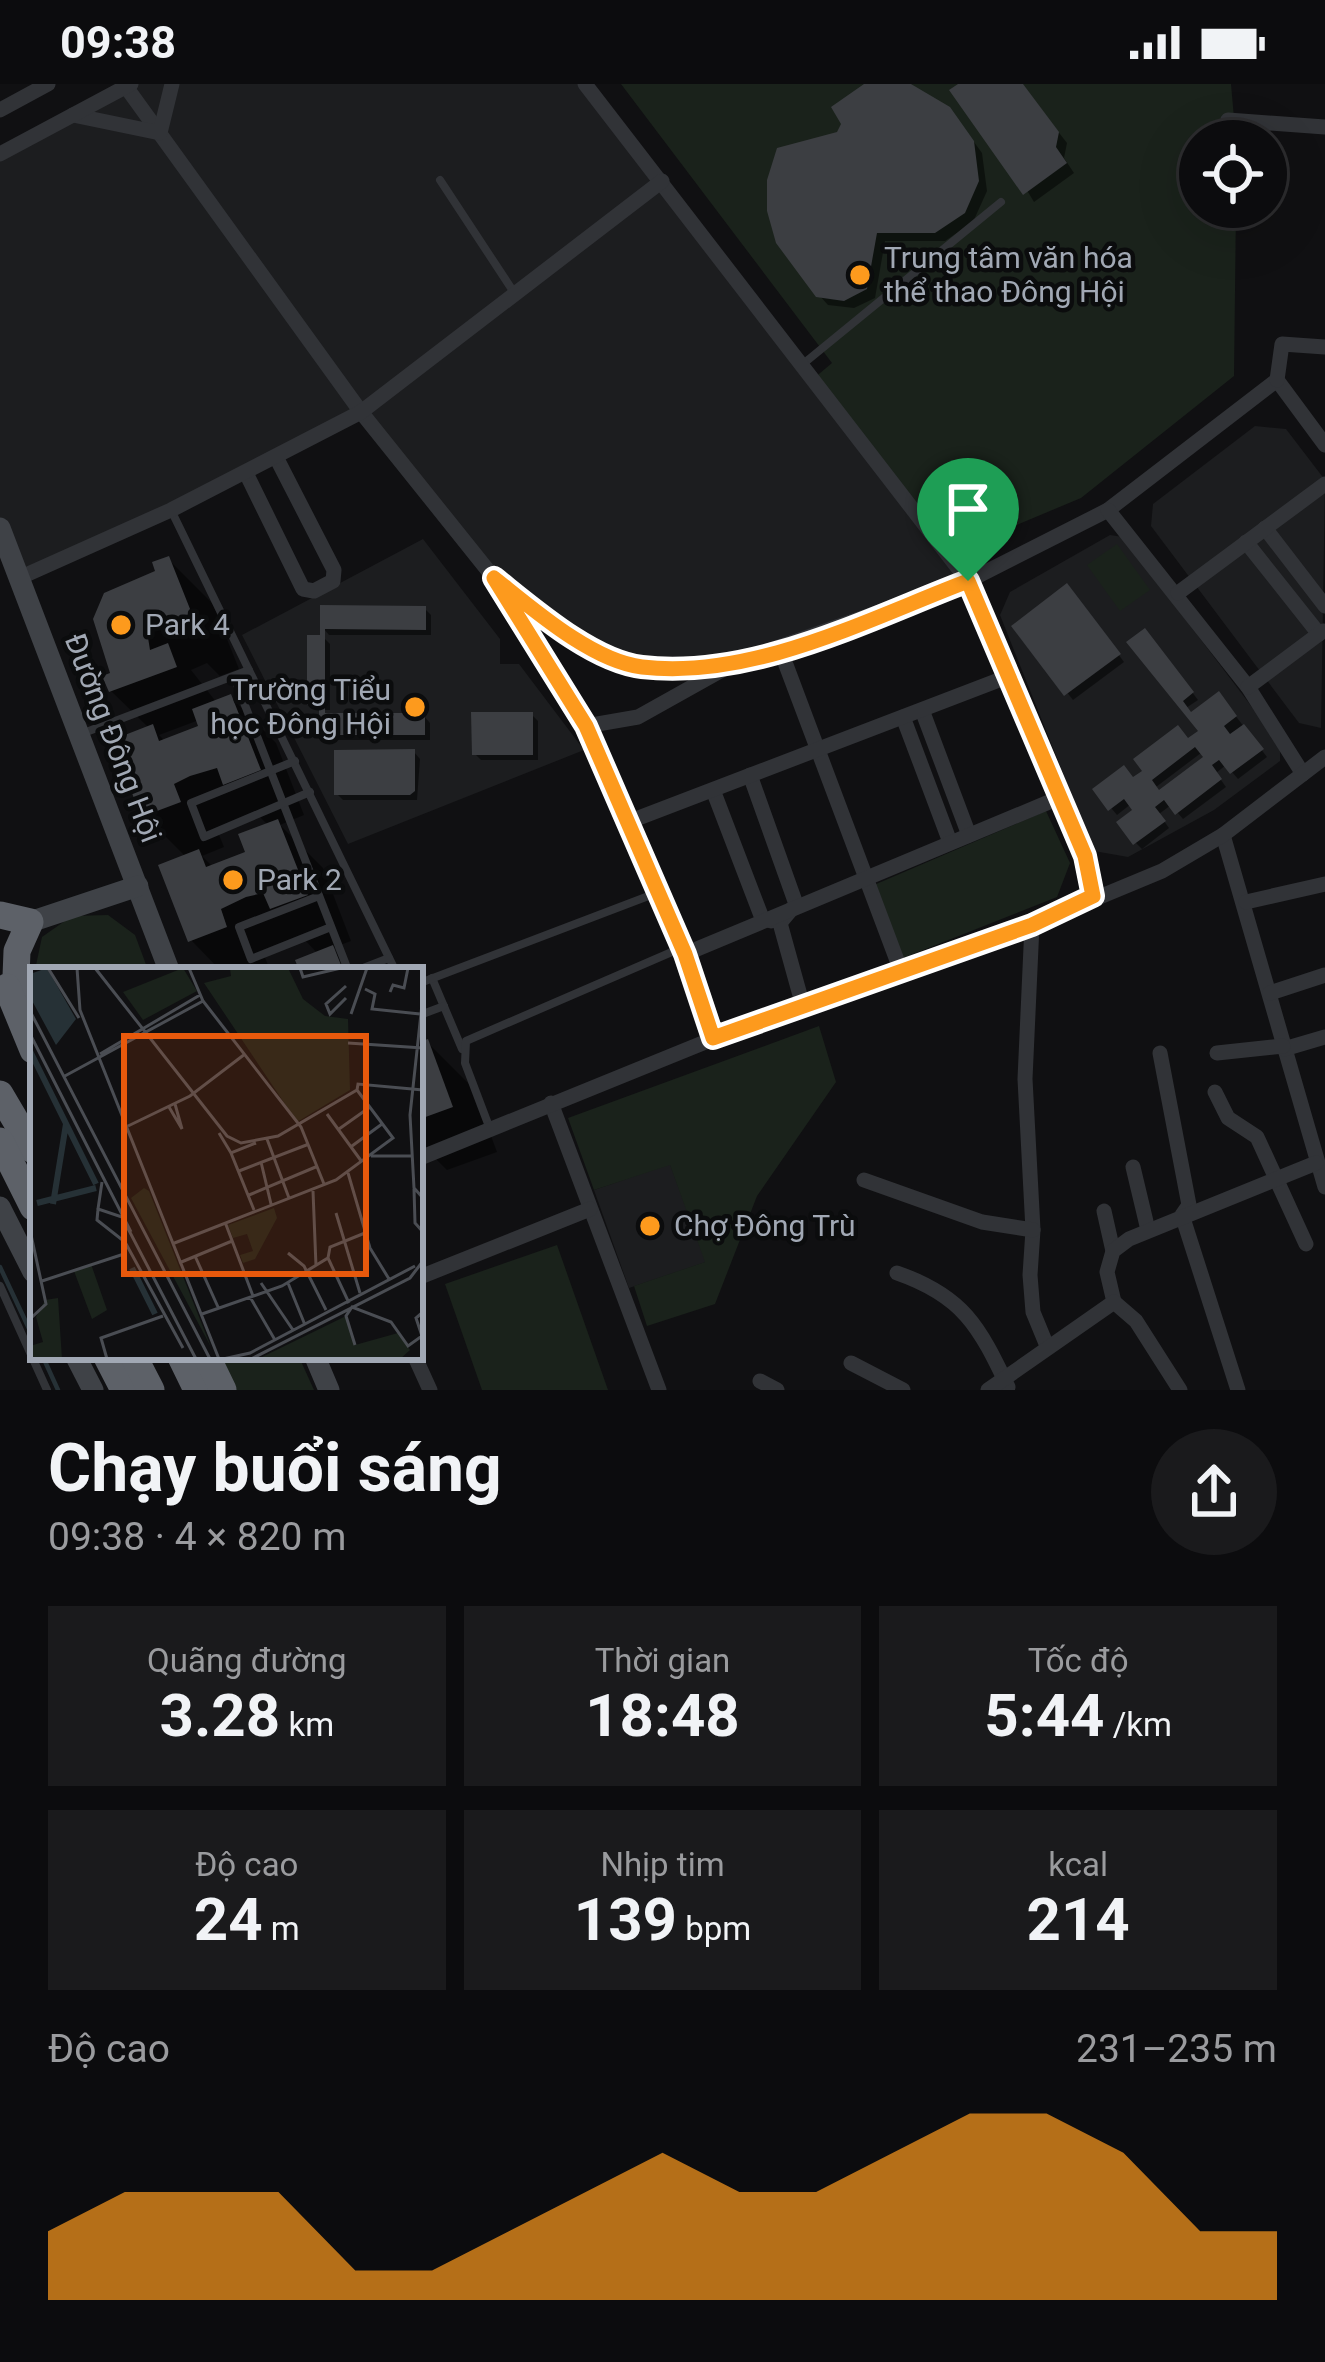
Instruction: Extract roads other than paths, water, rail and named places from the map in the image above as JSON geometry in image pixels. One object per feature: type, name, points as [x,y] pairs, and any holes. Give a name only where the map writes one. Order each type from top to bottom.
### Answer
[{"type":"highway","points":[[0,915],[30,922],[17,951],[14,1002]]},
{"type":"highway","points":[[0,973],[30,1041]]},
{"type":"highway","points":[[0,1094],[30,1145]]},
{"type":"highway","points":[[0,1141],[30,1202]]},
{"type":"highway","points":[[109,1360],[124,1390]]},
{"type":"highway","points":[[136,1360],[151,1390]]},
{"type":"highway","points":[[182,1360],[197,1390]]},
{"type":"highway","points":[[208,1360],[223,1390]]},
{"type":"street","points":[[0,110],[48,84]]},
{"type":"street","points":[[160,133],[172,84]]},
{"type":"street","points":[[585,84],[968,581],[1012,675],[1085,856],[1093,896]]},
{"type":"street","points":[[0,154],[127,85],[361,412],[494,578],[586,726],[684,951],[713,1038]]},
{"type":"street","points":[[73,115],[160,133]]},
{"type":"street","points":[[1287,124],[1325,127]]},
{"type":"street","points":[[9,582],[171,511],[361,412],[662,181]]},
{"type":"street","points":[[586,726],[638,717],[736,662],[968,581],[1108,510],[1276,380],[1282,344],[1325,347]]},
{"type":"street","points":[[1276,380],[1325,445]]},
{"type":"street","points":[[246,472],[303,589],[314,591],[333,580],[334,570],[276,457]]},
{"type":"street","points":[[1178,592],[1325,484]]},
{"type":"street","points":[[1108,510],[1178,592],[1248,687],[1303,774]]},
{"type":"street","name":"Đường Đông Hội","points":[[0,528],[9,582],[80,735],[168,967]]},
{"type":"street","points":[[1265,528],[1325,606]]},
{"type":"street","points":[[1246,542],[1322,632],[1248,687]]},
{"type":"street","points":[[494,578],[564,633],[640,667],[736,662]]},
{"type":"street","points":[[780,649],[901,971]]},
{"type":"street","points":[[628,822],[1012,675]]},
{"type":"street","points":[[922,710],[969,835]]},
{"type":"street","points":[[903,717],[950,842]]},
{"type":"street","points":[[423,1157],[713,1038],[1032,925],[1162,871],[1222,835],[1325,757]]},
{"type":"street","points":[[750,776],[796,904]]},
{"type":"street","points":[[713,790],[761,918]]},
{"type":"street","points":[[684,951],[1061,797]]},
{"type":"street","points":[[1222,835],[1246,902],[1325,1187]]},
{"type":"street","points":[[1246,902],[1325,884]]},
{"type":"street","points":[[30,922],[138,886]]},
{"type":"street","points":[[780,923],[796,904]]},
{"type":"street","points":[[761,918],[780,923]]},
{"type":"street","points":[[780,923],[803,1006]]},
{"type":"street","points":[[1032,925],[1025,1079],[1033,1312],[1047,1346]]},
{"type":"street","points":[[1270,993],[1325,975]]},
{"type":"street","points":[[1216,1053],[1284,1047],[1325,1037]]},
{"type":"street","points":[[1160,1053],[1189,1205],[1182,1215]]},
{"type":"street","points":[[1215,1092],[1228,1118],[1257,1136],[1306,1244]]},
{"type":"street","points":[[551,1103],[658,1390]]},
{"type":"street","points":[[1112,1250],[1182,1215],[1316,1162]]},
{"type":"street","points":[[1133,1167],[1148,1230]]},
{"type":"street","points":[[864,1180],[982,1222],[1033,1230]]},
{"type":"street","points":[[0,1207],[30,1266]]},
{"type":"street","points":[[423,1276],[590,1209]]},
{"type":"street","points":[[1105,1211],[1112,1250],[1107,1272],[1114,1302],[1136,1321],[1180,1390]]},
{"type":"street","points":[[1182,1215],[1238,1390]]},
{"type":"street","points":[[897,1273],[939,1287],[958,1303],[1007,1385]]},
{"type":"street","points":[[988,1390],[1007,1385],[1047,1346],[1114,1302]]},
{"type":"street","points":[[78,1360],[93,1390]]},
{"type":"street","points":[[316,1360],[329,1390]]},
{"type":"street","points":[[416,1360],[430,1390]]},
{"type":"street","points":[[851,1363],[903,1390]]},
{"type":"street","points":[[760,1381],[777,1390]]},
{"type":"lane","points":[[440,180],[515,295]]},
{"type":"lane","points":[[802,365],[1001,202]]},
{"type":"lane","points":[[171,511],[394,967]]},
{"type":"lane","points":[[80,735],[249,670]]},
{"type":"lane","points":[[234,677],[347,967]]},
{"type":"lane","points":[[295,760],[191,803],[204,837],[310,792]]},
{"type":"lane","points":[[423,982],[659,892]]},
{"type":"lane","points":[[319,896],[239,927],[251,959],[331,927]]},
{"type":"lane","points":[[463,1051],[478,1032],[684,951]]},
{"type":"lane","points":[[366,967],[389,958]]},
{"type":"lane","points":[[432,978],[490,1130]]},
{"type":"lane","points":[[423,1014],[444,1006]]},
{"type":"lane","points":[[0,1286],[30,1352]]},
{"type":"lane","points":[[33,1360],[47,1390]]},
{"type":"waterway","points":[[0,1267],[30,1331]]},
{"type":"waterway","points":[[44,1360],[58,1390]]},
{"type":"place","name":"Trung tâm văn hóa thể thao Đông Hội","points":[[860,275]]},
{"type":"place","name":"Park 4","points":[[121,625]]},
{"type":"place","name":"Trường Tiểu học Đông Hội","points":[[415,707]]},
{"type":"place","name":"Park 2","points":[[233,880]]},
{"type":"place","name":"Chợ Đông Trù","points":[[650,1226]]}]
